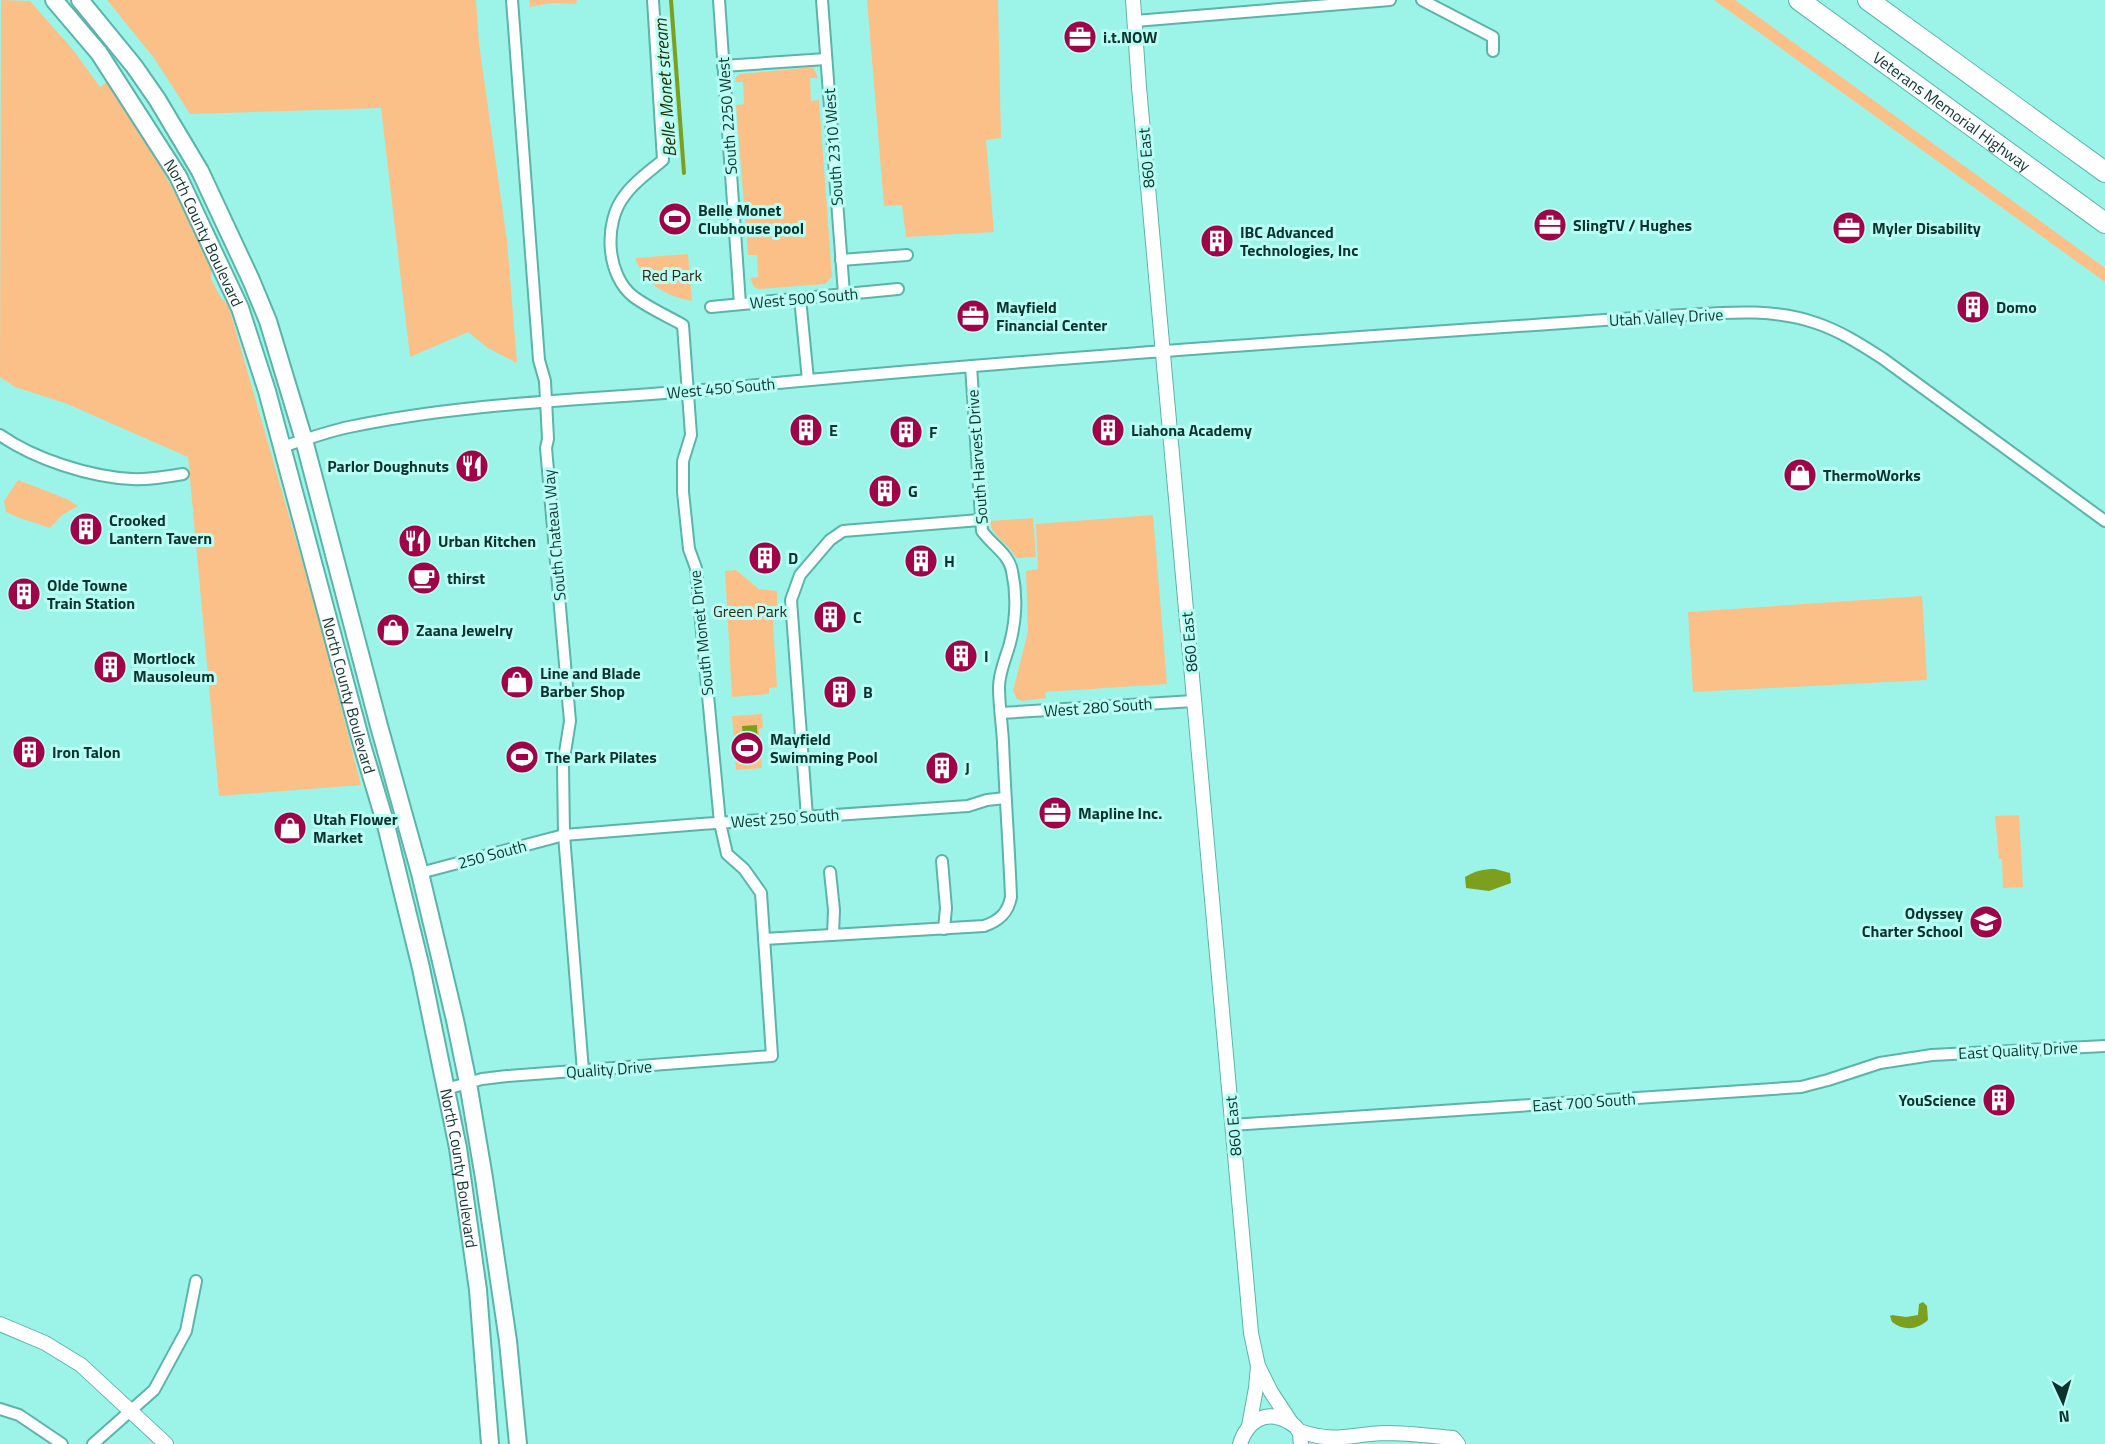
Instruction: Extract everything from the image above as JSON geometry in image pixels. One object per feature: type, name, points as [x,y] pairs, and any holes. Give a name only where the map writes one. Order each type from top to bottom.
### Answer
[{"type":"highway","name":"Veterans Memorial Highway","points":[[1799,0],[2105,223]]},
{"type":"highway","points":[[1868,0],[2105,172]]},
{"type":"main road","name":"North County Boulevard","points":[[54,0],[99,53],[178,176],[225,272],[261,371],[362,745],[386,825],[421,968],[458,1148],[478,1290],[490,1444]]},
{"type":"main road","name":"North County Boulevard","points":[[80,0],[134,66],[157,99],[200,171],[268,321],[304,440],[420,873],[468,1083],[508,1341],[518,1444]]},
{"type":"street","name":"South Chateau Way","points":[[512,0],[540,360],[545,381],[548,439],[546,448],[570,721],[563,765],[564,835],[583,1071]]},
{"type":"street","name":"South Monet Drive","points":[[652,0],[663,160],[624,196],[616,211],[610,238],[616,271],[623,285],[633,297],[683,325],[691,435],[682,461],[683,492],[689,549],[696,568],[720,823],[727,854],[744,869],[761,893],[772,1056]]},
{"type":"street","name":"South 2250 West","points":[[719,0],[740,304]]},
{"type":"street","name":"South 2310 West","points":[[822,0],[844,294]]},
{"type":"street","name":"860 East","points":[[1133,0],[1251,1333],[1258,1366]]},
{"type":"street","points":[[1135,21],[1390,0]]},
{"type":"street","points":[[1422,0],[1493,36],[1493,51]]},
{"type":"street","points":[[723,66],[826,59]]},
{"type":"street","points":[[841,260],[907,255]]},
{"type":"street","name":"West 500 South","points":[[711,307],[898,290]]},
{"type":"street","points":[[800,298],[808,380]]},
{"type":"street","name":"Utah Valley Drive","points":[[1164,352],[1663,316],[1739,313],[1798,318],[1848,336],[1882,358],[2105,521]]},
{"type":"street","name":"West 450 South","points":[[282,447],[359,425],[429,414],[971,366],[1164,352]]},
{"type":"street","name":"South Harvest Drive","points":[[944,929],[984,926],[997,921],[1009,907],[1011,897],[999,686],[1015,611],[1012,568],[1001,551],[989,541],[982,531],[971,366]]},
{"type":"street","points":[[0,435],[18,448],[95,474],[132,479],[183,474]]},
{"type":"street","points":[[807,817],[791,600],[800,575],[830,540],[843,531],[980,520]]},
{"type":"street","name":"West 280 South","points":[[1001,713],[1194,701]]},
{"type":"street","name":"West 250 South","points":[[564,835],[968,806],[987,800],[1005,798]]},
{"type":"street","name":"250 South","points":[[420,873],[564,835]]},
{"type":"street","points":[[764,939],[944,929],[946,908],[942,861]]},
{"type":"street","points":[[830,872],[834,910],[833,935]]},
{"type":"street","name":"East Quality Drive","points":[[1932,1055],[2105,1046]]},
{"type":"street","name":"East 700 South","points":[[1232,1125],[1801,1087],[1880,1063],[1932,1055]]},
{"type":"street","name":"Quality Drive","points":[[446,1089],[507,1076],[772,1056]]},
{"type":"street","points":[[93,1444],[154,1390],[186,1331],[196,1281]]},
{"type":"street","points":[[0,1324],[45,1343],[81,1365],[166,1444]]},
{"type":"street","points":[[1240,1444],[1249,1426],[1257,1388],[1258,1366]]},
{"type":"street","points":[[1258,1366],[1298,1433]]},
{"type":"street","points":[[0,1409],[19,1415],[62,1444]]},
{"type":"street","points":[[1249,1426],[1257,1418],[1270,1416],[1281,1418],[1298,1433],[1326,1441],[1338,1442],[1388,1433],[1453,1437],[1458,1444]]},
{"type":"green space","points":[[1,0],[30,1],[74,51],[100,87],[107,82],[145,138],[211,265],[211,279],[221,298],[228,304],[319,620],[361,785],[219,796],[188,457],[65,403],[15,387],[0,377]]},
{"type":"green space","points":[[107,0],[476,0],[479,44],[507,241],[517,363],[488,348],[468,332],[410,357],[381,108],[190,114],[154,58]]},
{"type":"green space","points":[[529,0],[577,0],[576,4],[552,3],[530,7]]},
{"type":"green space","points":[[867,0],[998,0],[1001,138],[986,140],[994,232],[906,237],[902,205],[884,206]]},
{"type":"green space","points":[[1714,0],[1735,0],[2105,268],[2105,282]]},
{"type":"green space","points":[[813,67],[818,78],[810,78],[811,101],[819,100],[832,277],[825,284],[759,289],[754,287],[750,278],[758,277],[757,255],[748,255],[736,105],[744,104],[743,82],[735,82],[736,77],[740,74]]},
{"type":"green space","name":"Red Park","points":[[688,254],[692,301],[673,296],[650,282],[635,258]]},
{"type":"green space","points":[[18,480],[67,499],[78,506],[62,515],[50,528],[17,517],[6,512],[4,501]]},
{"type":"green space","points":[[1153,515],[1167,684],[1045,692],[1046,698],[1022,701],[1017,699],[1013,691],[1028,631],[1026,571],[1038,569],[1036,524]]},
{"type":"green space","points":[[1033,518],[1036,557],[1016,558],[994,532],[989,521]]},
{"type":"green space","name":"Green Park","points":[[736,570],[759,589],[777,591],[777,615],[773,623],[777,687],[769,688],[769,694],[732,697],[725,571]]},
{"type":"green space","points":[[1922,596],[1927,680],[1693,692],[1688,612]]},
{"type":"green space","name":"Mayfield Swimming Pool","points":[[762,714],[763,728],[759,729],[762,768],[736,770],[732,716]]},
{"type":"green space","points":[[2019,815],[2023,887],[2003,888],[2002,859],[1999,859],[1995,816]]},
{"type":"shaded area","name":"Belle Monet Clubhouse pool","points":[[675,205],[681,208],[683,229],[677,233],[670,230],[668,209]]},
{"type":"shaded area","name":"Mayfield Swimming Pool","points":[[757,725],[758,746],[744,747],[742,726]]},
{"type":"shaded area","points":[[1495,869],[1510,873],[1511,883],[1489,891],[1466,888],[1465,877],[1479,871]]},
{"type":"shaded area","points":[[1923,1302],[1927,1306],[1928,1320],[1924,1323],[1906,1328],[1892,1322],[1890,1316],[1892,1315],[1906,1317],[1918,1315],[1919,1304]]},
{"type":"waterway","name":"Belle Monet stream","points":[[671,0],[684,173]]},
{"type":"place","name":"i.t.NOW","points":[[1080,37]]},
{"type":"place","name":"Belle Monet Clubhouse pool","points":[[675,219]]},
{"type":"place","name":"SlingTV / Hughes","points":[[1550,225]]},
{"type":"place","name":"Myler Disability","points":[[1849,228]]},
{"type":"place","name":"IBC Advanced Technologies, Inc","points":[[1217,241]]},
{"type":"place","name":"Domo","points":[[1973,307]]},
{"type":"place","name":"Mayfield Financial Center","points":[[973,316]]},
{"type":"place","name":"E","points":[[806,430]]},
{"type":"place","name":"Liahona Academy","points":[[1108,430]]},
{"type":"place","name":"F","points":[[906,432]]},
{"type":"place","name":"Parlor Doughnuts","points":[[472,466]]},
{"type":"place","name":"ThermoWorks","points":[[1800,475]]},
{"type":"place","name":"G","points":[[885,491]]},
{"type":"place","name":"Crooked Lantern Tavern","points":[[86,529]]},
{"type":"place","name":"Urban Kitchen","points":[[415,541]]},
{"type":"place","name":"D","points":[[765,558]]},
{"type":"place","name":"H","points":[[921,561]]},
{"type":"place","name":"thirst","points":[[424,578]]},
{"type":"place","name":"Olde Towne Train Station","points":[[24,594]]},
{"type":"place","name":"C","points":[[830,617]]},
{"type":"place","name":"Zaana Jewelry","points":[[393,630]]},
{"type":"place","name":"I","points":[[961,656]]},
{"type":"place","name":"Mortlock Mausoleum","points":[[110,667]]},
{"type":"place","name":"Line and Blade Barber Shop","points":[[517,682]]},
{"type":"place","name":"B","points":[[840,692]]},
{"type":"place","name":"Mayfield Swimming Pool","points":[[747,748]]},
{"type":"place","name":"Iron Talon","points":[[29,752]]},
{"type":"place","name":"The Park Pilates","points":[[522,757]]},
{"type":"place","name":"J","points":[[942,768]]},
{"type":"place","name":"Mapline Inc.","points":[[1055,813]]},
{"type":"place","name":"Utah Flower Market","points":[[290,828]]},
{"type":"place","name":"Odyssey Charter School","points":[[1986,922]]},
{"type":"place","name":"YouScience","points":[[1999,1100]]}]
